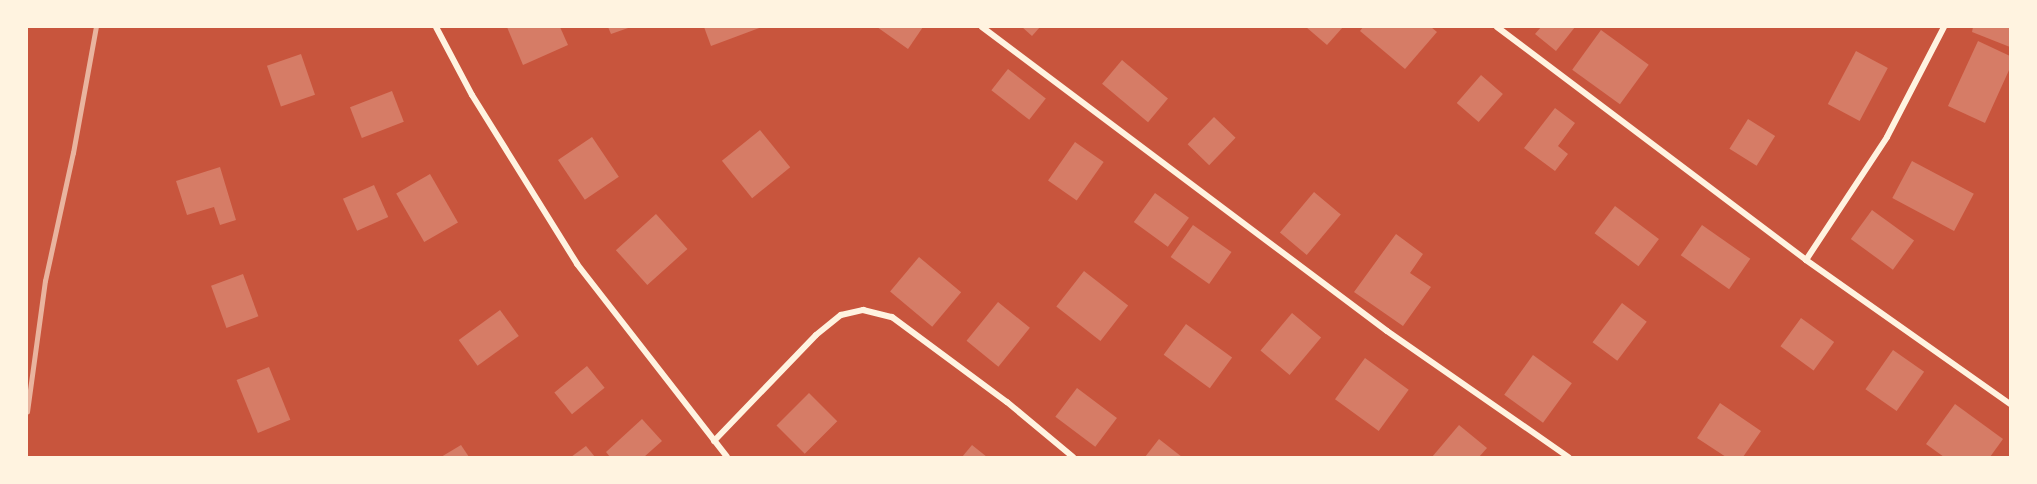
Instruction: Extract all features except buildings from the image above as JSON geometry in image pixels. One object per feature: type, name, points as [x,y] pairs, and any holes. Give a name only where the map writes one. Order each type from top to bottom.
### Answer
[{"type":"street","points":[[436,27],[472,95],[577,264],[727,457]]},
{"type":"street","points":[[982,27],[1387,331],[1568,457]]},
{"type":"street","points":[[1497,27],[1806,260],[2010,404]]},
{"type":"street","points":[[1806,260],[1887,137],[1944,27]]},
{"type":"street","points":[[714,441],[816,335],[841,315],[863,310],[892,317],[1007,402],[1073,457]]},
{"type":"railway","points":[[27,412],[45,281],[73,153],[96,27]]}]
